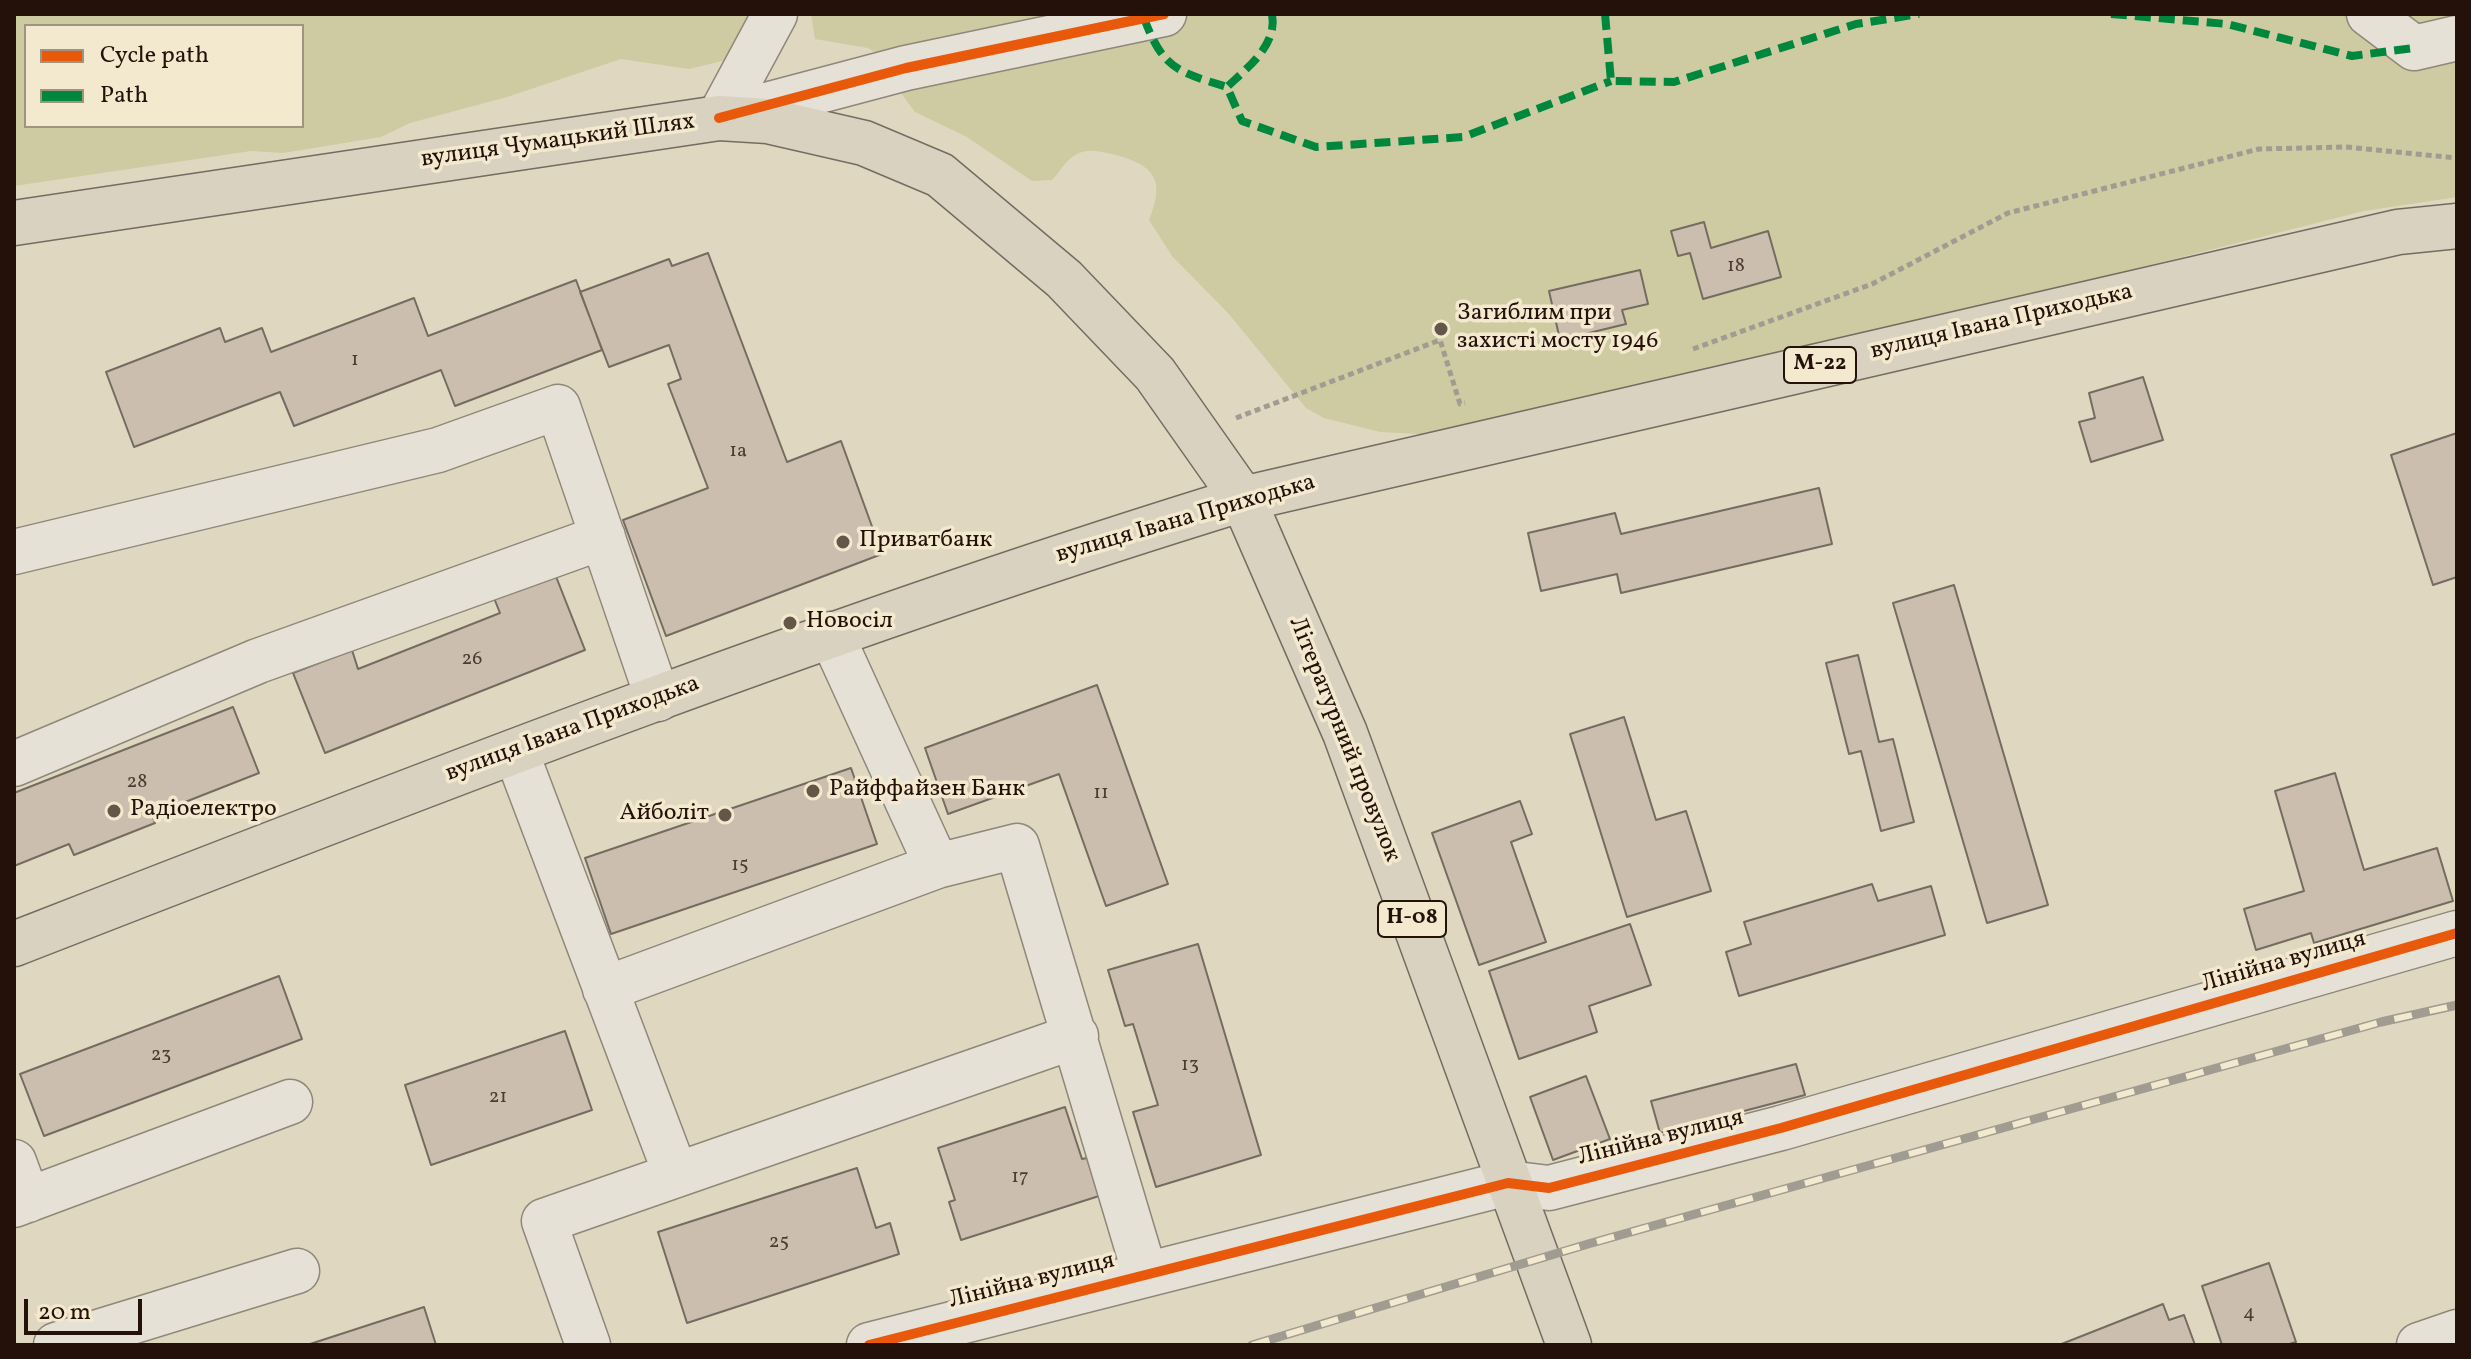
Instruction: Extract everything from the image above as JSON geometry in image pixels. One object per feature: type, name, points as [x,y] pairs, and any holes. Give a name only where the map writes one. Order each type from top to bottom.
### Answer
[{"type":"main road","name":"вулиця Чумацький Шлях","points":[[14,223],[719,118],[768,121],[864,143],[940,175],[1064,279],[1155,374],[1194,435],[1243,499]]},
{"type":"main road","name":"вулиця Івана Приходька","points":[[14,944],[831,634],[1048,559],[1243,499],[2398,232],[2457,226]]},
{"type":"main road","name":"Літературний провулок","points":[[1243,499],[1345,733],[1569,1345]]},
{"type":"street","points":[[719,118],[775,14]]},
{"type":"street","points":[[719,118],[906,68],[1164,14]]},
{"type":"street","points":[[2369,14],[2414,48],[2457,38]]},
{"type":"street","points":[[14,552],[438,450],[558,407],[658,699]]},
{"type":"street","points":[[14,764],[258,661],[603,537]]},
{"type":"street","points":[[831,634],[937,866]]},
{"type":"street","points":[[516,752],[676,1175]]},
{"type":"street","points":[[605,989],[937,866],[1017,846],[1145,1274]]},
{"type":"street","name":"Лінійна вулиця","points":[[869,1345],[1508,1183],[1549,1188],[1781,1128],[2457,933]]},
{"type":"street","points":[[588,1345],[544,1221],[1076,1036]]},
{"type":"street","points":[[19,1189],[290,1102]]},
{"type":"street","points":[[56,1345],[297,1271]]},
{"type":"street","points":[[2419,1345],[2457,1332]]},
{"type":"path","points":[[1682,352],[1872,284],[2008,213],[2259,149],[2346,147],[2457,158]]},
{"type":"path","points":[[1194,435],[1440,340],[1460,404],[1475,400]]},
{"type":"shaded area","points":[[14,14],[756,14],[726,60],[689,69],[621,59],[507,97],[410,123],[381,137],[283,153],[251,151],[14,186]]},
{"type":"shaded area","points":[[811,14],[2457,14],[2457,197],[2364,211],[1699,379],[1459,436],[1380,432],[1324,418],[1306,408],[1228,313],[1172,256],[1149,220],[1156,185],[1154,177],[1140,164],[1102,152],[1088,151],[1072,157],[1052,180],[1032,181],[967,137],[915,112],[903,96],[885,58],[868,48],[815,39]]},
{"type":"building","points":[[1704,222],[1711,248],[1768,231],[1781,277],[1703,299],[1690,253],[1678,256],[1671,231]]},
{"type":"building","points":[[708,253],[787,462],[841,441],[882,554],[666,636],[623,520],[708,488],[668,384],[681,379],[669,345],[609,367],[580,292],[669,259],[672,266]]},
{"type":"building","points":[[1640,270],[1648,304],[1622,310],[1626,324],[1560,340],[1549,291]]},
{"type":"building","points":[[576,280],[602,350],[455,406],[441,370],[294,426],[280,392],[134,447],[106,372],[220,328],[225,342],[262,328],[271,352],[414,298],[428,336]]},
{"type":"building","points":[[2143,377],[2163,440],[2091,462],[2079,422],[2095,418],[2089,393]]},
{"type":"building","points":[[2457,433],[2457,577],[2433,585],[2391,455]]},
{"type":"building","points":[[1819,488],[1832,544],[1621,593],[1617,574],[1541,591],[1528,533],[1615,513],[1621,534]]},
{"type":"building","points":[[555,574],[585,650],[325,753],[293,673],[352,650],[358,669],[500,613],[494,598]]},
{"type":"building","points":[[1954,585],[2048,905],[1987,923],[1893,603]]},
{"type":"building","points":[[1858,655],[1879,742],[1893,739],[1914,822],[1881,831],[1861,751],[1849,754],[1826,663]]},
{"type":"building","points":[[1097,685],[1168,884],[1106,906],[1059,774],[948,814],[925,748]]},
{"type":"building","points":[[233,707],[259,773],[152,815],[155,823],[74,855],[69,844],[14,866],[14,793]]},
{"type":"building","points":[[1624,717],[1656,820],[1686,811],[1711,891],[1627,917],[1570,734]]},
{"type":"building","points":[[851,768],[877,844],[611,934],[585,858]]},
{"type":"building","points":[[2335,773],[2364,870],[2437,848],[2453,901],[2314,943],[2311,933],[2256,950],[2244,909],[2304,891],[2275,791]]},
{"type":"building","points":[[1520,801],[1532,834],[1511,842],[1546,942],[1479,965],[1432,833]]},
{"type":"building","points":[[1872,884],[1878,901],[1931,886],[1945,935],[1739,996],[1726,952],[1751,944],[1744,922]]},
{"type":"building","points":[[1630,924],[1651,985],[1589,1006],[1597,1032],[1519,1059],[1489,971]]},
{"type":"building","points":[[1198,944],[1261,1155],[1156,1187],[1133,1112],[1158,1105],[1133,1024],[1125,1026],[1108,970]]},
{"type":"building","points":[[279,976],[302,1039],[44,1136],[20,1074]]},
{"type":"building","points":[[565,1031],[592,1110],[431,1165],[405,1085]]},
{"type":"building","points":[[1796,1064],[1805,1095],[1660,1133],[1651,1101]]},
{"type":"building","points":[[1586,1076],[1610,1139],[1553,1160],[1530,1097]]},
{"type":"building","points":[[1065,1107],[1082,1159],[1087,1158],[1099,1196],[961,1240],[949,1202],[955,1200],[938,1148]]},
{"type":"building","points":[[857,1168],[876,1228],[890,1223],[899,1254],[687,1323],[658,1232]]},
{"type":"building","points":[[2269,1263],[2296,1342],[2286,1345],[2222,1345],[2202,1286]]},
{"type":"building","points":[[2163,1304],[2169,1320],[2184,1315],[2195,1345],[2059,1345]]},
{"type":"building","points":[[424,1307],[436,1345],[307,1345]]},
{"type":"railway","points":[[1252,1345],[1588,1244],[2381,1022],[2457,1005]]},
{"type":"marked path","points":[[1272,14],[1273,25],[1266,46],[1227,87],[1242,121],[1316,147],[1463,137],[1611,81]]},
{"type":"marked path","points":[[1605,14],[1611,81],[1674,82],[1856,24],[1919,14]]},
{"type":"marked path","points":[[2111,14],[2227,24],[2352,56],[2414,48]]},
{"type":"marked path","points":[[1144,18],[1166,59],[1185,72],[1227,87]]},
{"type":"cycle path","points":[[719,118],[906,68],[1164,14]]},
{"type":"cycle path","points":[[869,1345],[1508,1183],[1549,1188],[1781,1128],[2457,933]]},
{"type":"place","name":"Загиблим при захисті мосту 1946","points":[[1441,329]]},
{"type":"place","name":"Приватбанк","points":[[843,542]]},
{"type":"place","name":"Новосіл","points":[[790,623]]},
{"type":"place","name":"Райффайзен Банк","points":[[813,791]]},
{"type":"place","name":"Радіоелектро","points":[[114,811]]},
{"type":"place","name":"Айболіт","points":[[725,815]]}]
